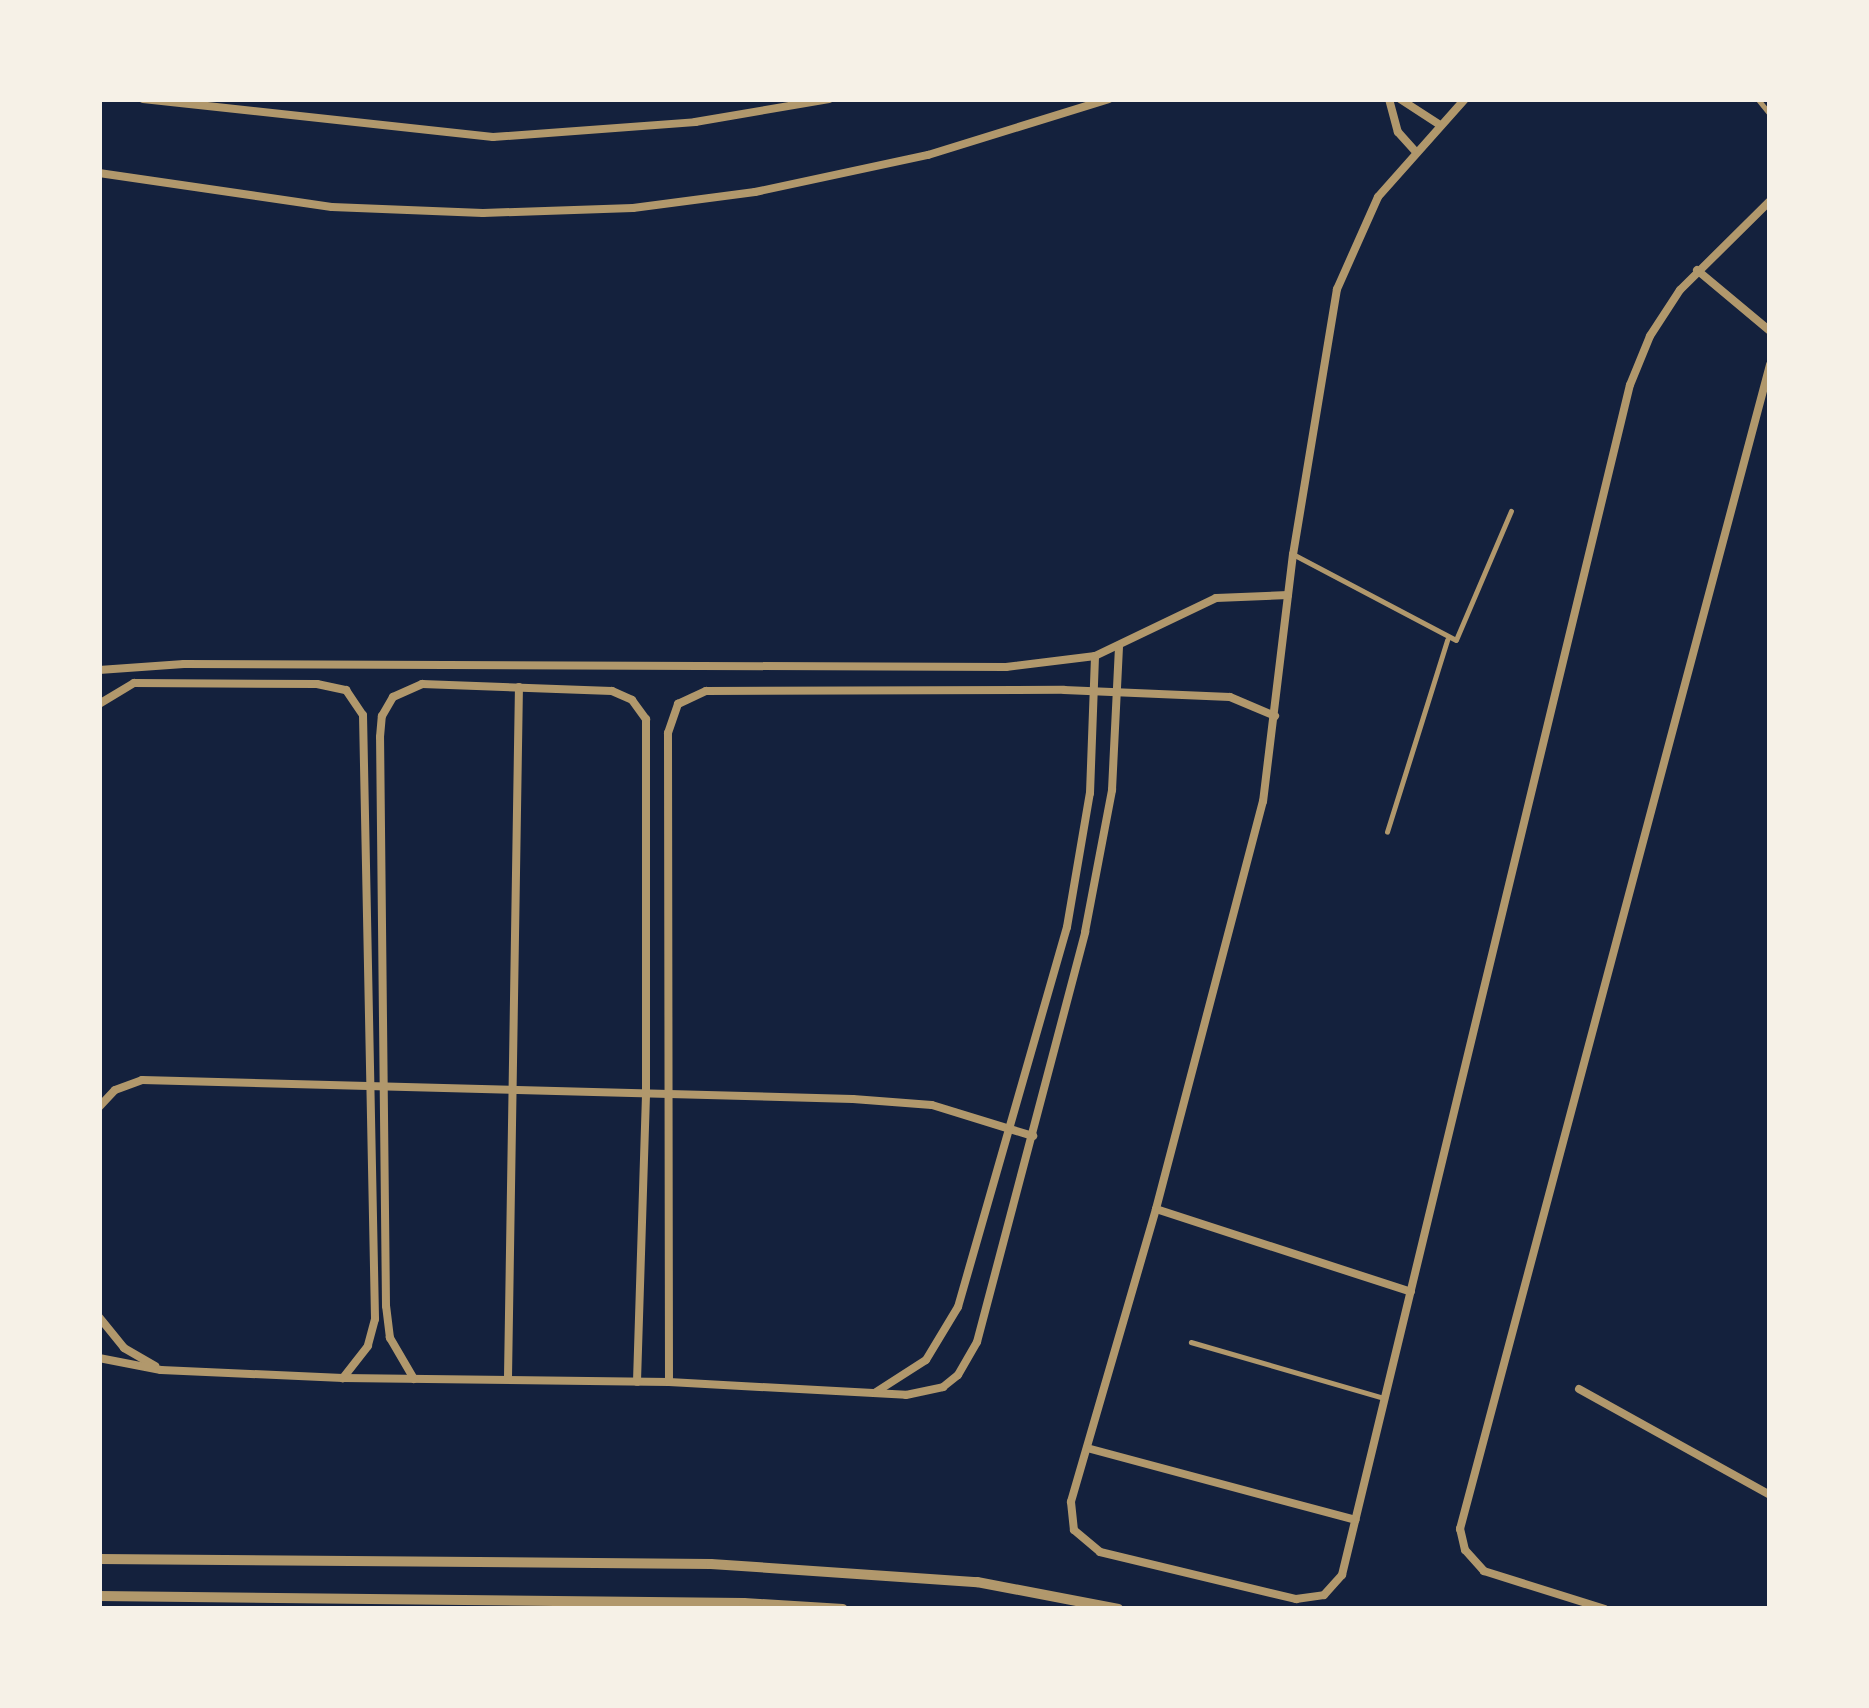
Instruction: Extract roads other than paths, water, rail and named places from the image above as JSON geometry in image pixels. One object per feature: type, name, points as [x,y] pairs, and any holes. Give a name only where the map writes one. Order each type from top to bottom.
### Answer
[{"type":"street","points":[[143,99],[493,137],[695,122],[829,99]]},
{"type":"street","points":[[99,173],[332,207],[483,214],[633,208],[755,192],[928,155],[1109,99]]},
{"type":"street","points":[[1389,99],[1398,132],[1415,151]]},
{"type":"street","points":[[1400,99],[1440,125]]},
{"type":"street","points":[[1465,99],[1415,151],[1366,218],[1337,289],[1293,554],[1259,817],[1071,1521],[1080,1538],[1100,1552],[1306,1600],[1324,1595],[1337,1583],[1630,385],[1650,336],[1697,270],[1770,201]]},
{"type":"street","points":[[1697,270],[1770,331]]},
{"type":"street","points":[[1606,1609],[1484,1571],[1465,1550],[1460,1529],[1770,364]]},
{"type":"street","points":[[99,670],[184,664],[970,668],[1095,656],[1201,603],[1252,593],[1288,596]]},
{"type":"street","points":[[99,1358],[161,1370],[343,1378],[669,1382],[873,1393],[926,1394],[958,1375],[968,1359],[1033,1136],[1105,837],[1119,647]]},
{"type":"street","points":[[873,1393],[914,1371],[952,1322],[1073,894],[1090,793],[1095,656]]},
{"type":"street","points":[[99,704],[122,687],[147,683],[327,685],[346,690],[359,705],[364,725],[374,1319],[368,1346],[343,1378]]},
{"type":"street","points":[[414,1378],[396,1353],[387,1322],[382,716],[393,697],[411,686],[519,687],[612,691],[632,700],[646,719],[646,1095],[637,1382]]},
{"type":"street","points":[[508,1377],[519,687]]},
{"type":"street","points":[[669,1382],[668,733],[678,704],[706,691],[1118,691],[1230,697],[1275,716]]},
{"type":"street","points":[[99,1108],[115,1090],[142,1080],[892,1101],[946,1108],[1033,1136]]},
{"type":"street","points":[[1156,1209],[1411,1292]]},
{"type":"street","points":[[99,1317],[124,1348],[161,1370]]},
{"type":"street","points":[[1579,1389],[1770,1495]]},
{"type":"street","points":[[1087,1448],[1355,1520]]},
{"type":"street","points":[[99,1558],[711,1564],[977,1582],[1118,1609]]},
{"type":"street","points":[[99,1596],[744,1603],[843,1609]]},
{"type":"lane","points":[[1758,99],[1770,114]]},
{"type":"lane","points":[[1293,554],[1447,640],[1463,634],[1511,511]]},
{"type":"lane","points":[[1387,832],[1447,640]]},
{"type":"lane","points":[[1191,1342],[1384,1398]]}]
